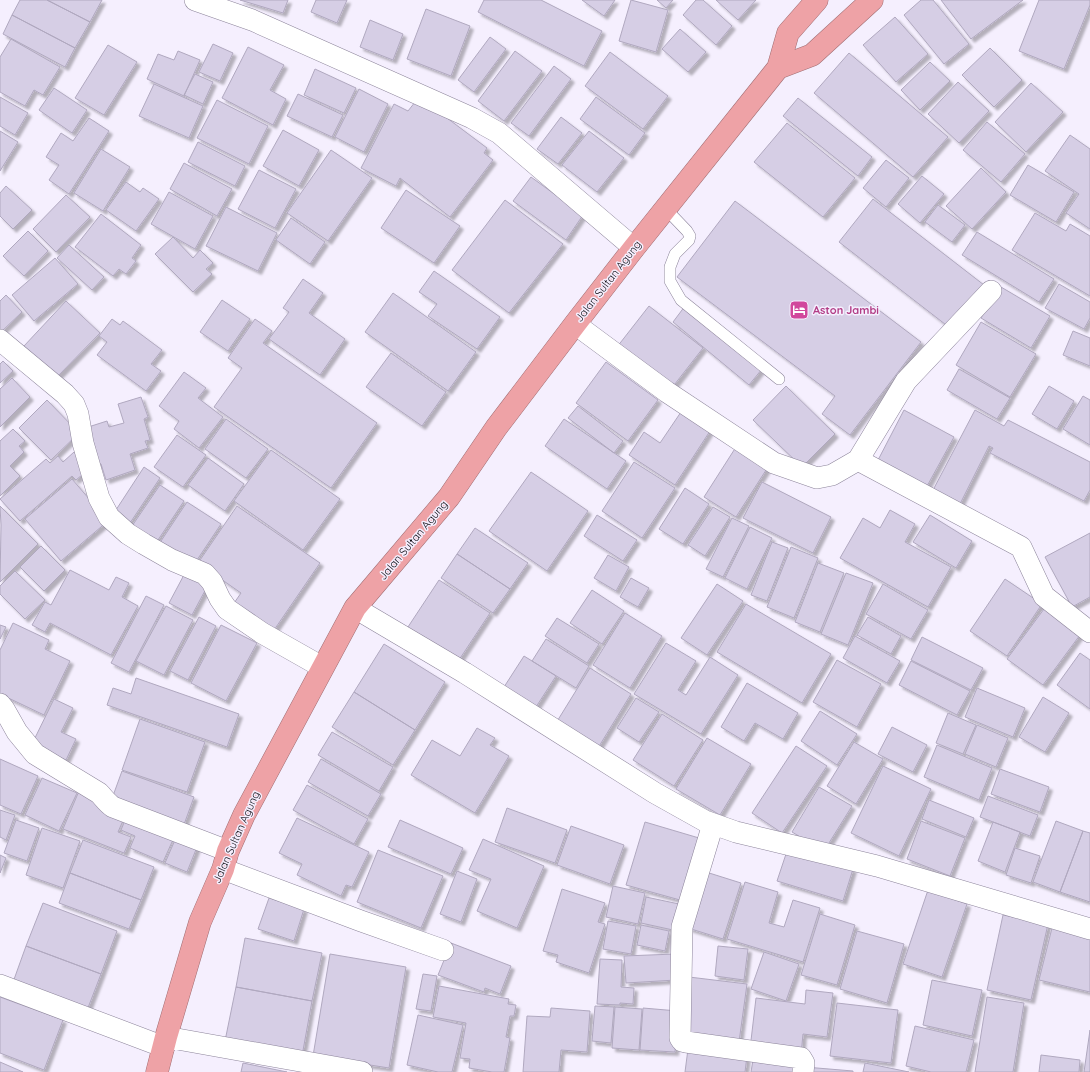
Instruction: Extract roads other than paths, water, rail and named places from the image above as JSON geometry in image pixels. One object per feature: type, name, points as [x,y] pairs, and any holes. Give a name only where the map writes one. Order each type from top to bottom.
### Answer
[{"type":"highway","name":"Jalan Sultan Agung","points":[[157,1072],[200,922],[244,815],[355,608],[449,497],[496,428],[575,324],[665,208],[778,68],[788,33],[817,0]]},
{"type":"highway","points":[[778,68],[812,55],[872,0]]},
{"type":"street","points":[[195,0],[252,20],[472,118],[499,133],[634,248]]},
{"type":"street","points":[[575,324],[667,392],[774,463],[817,478],[832,475],[858,460],[906,381],[991,291]]},
{"type":"street","points":[[0,340],[65,394],[74,404],[78,414],[83,443],[99,498],[109,517],[128,534],[172,560],[205,574],[212,582],[220,599],[227,609],[322,668]]},
{"type":"street","points":[[858,460],[1021,547],[1044,596],[1090,632]]},
{"type":"street","points":[[355,608],[465,673],[655,794],[705,822],[736,832],[877,866],[1090,929]]},
{"type":"street","points":[[0,704],[17,732],[35,754],[99,793],[105,798],[108,804],[113,807],[225,860],[361,921],[443,950]]},
{"type":"street","points":[[713,824],[682,927],[680,1038],[682,1041],[686,1042],[801,1058],[804,1063],[803,1072]]},
{"type":"street","points":[[0,985],[165,1042],[362,1072]]},
{"type":"lane","points":[[665,208],[690,236],[689,240],[676,254],[670,267],[670,280],[681,300],[779,380]]},
{"type":"place","name":"Aston Jambi","points":[[799,310]]}]
